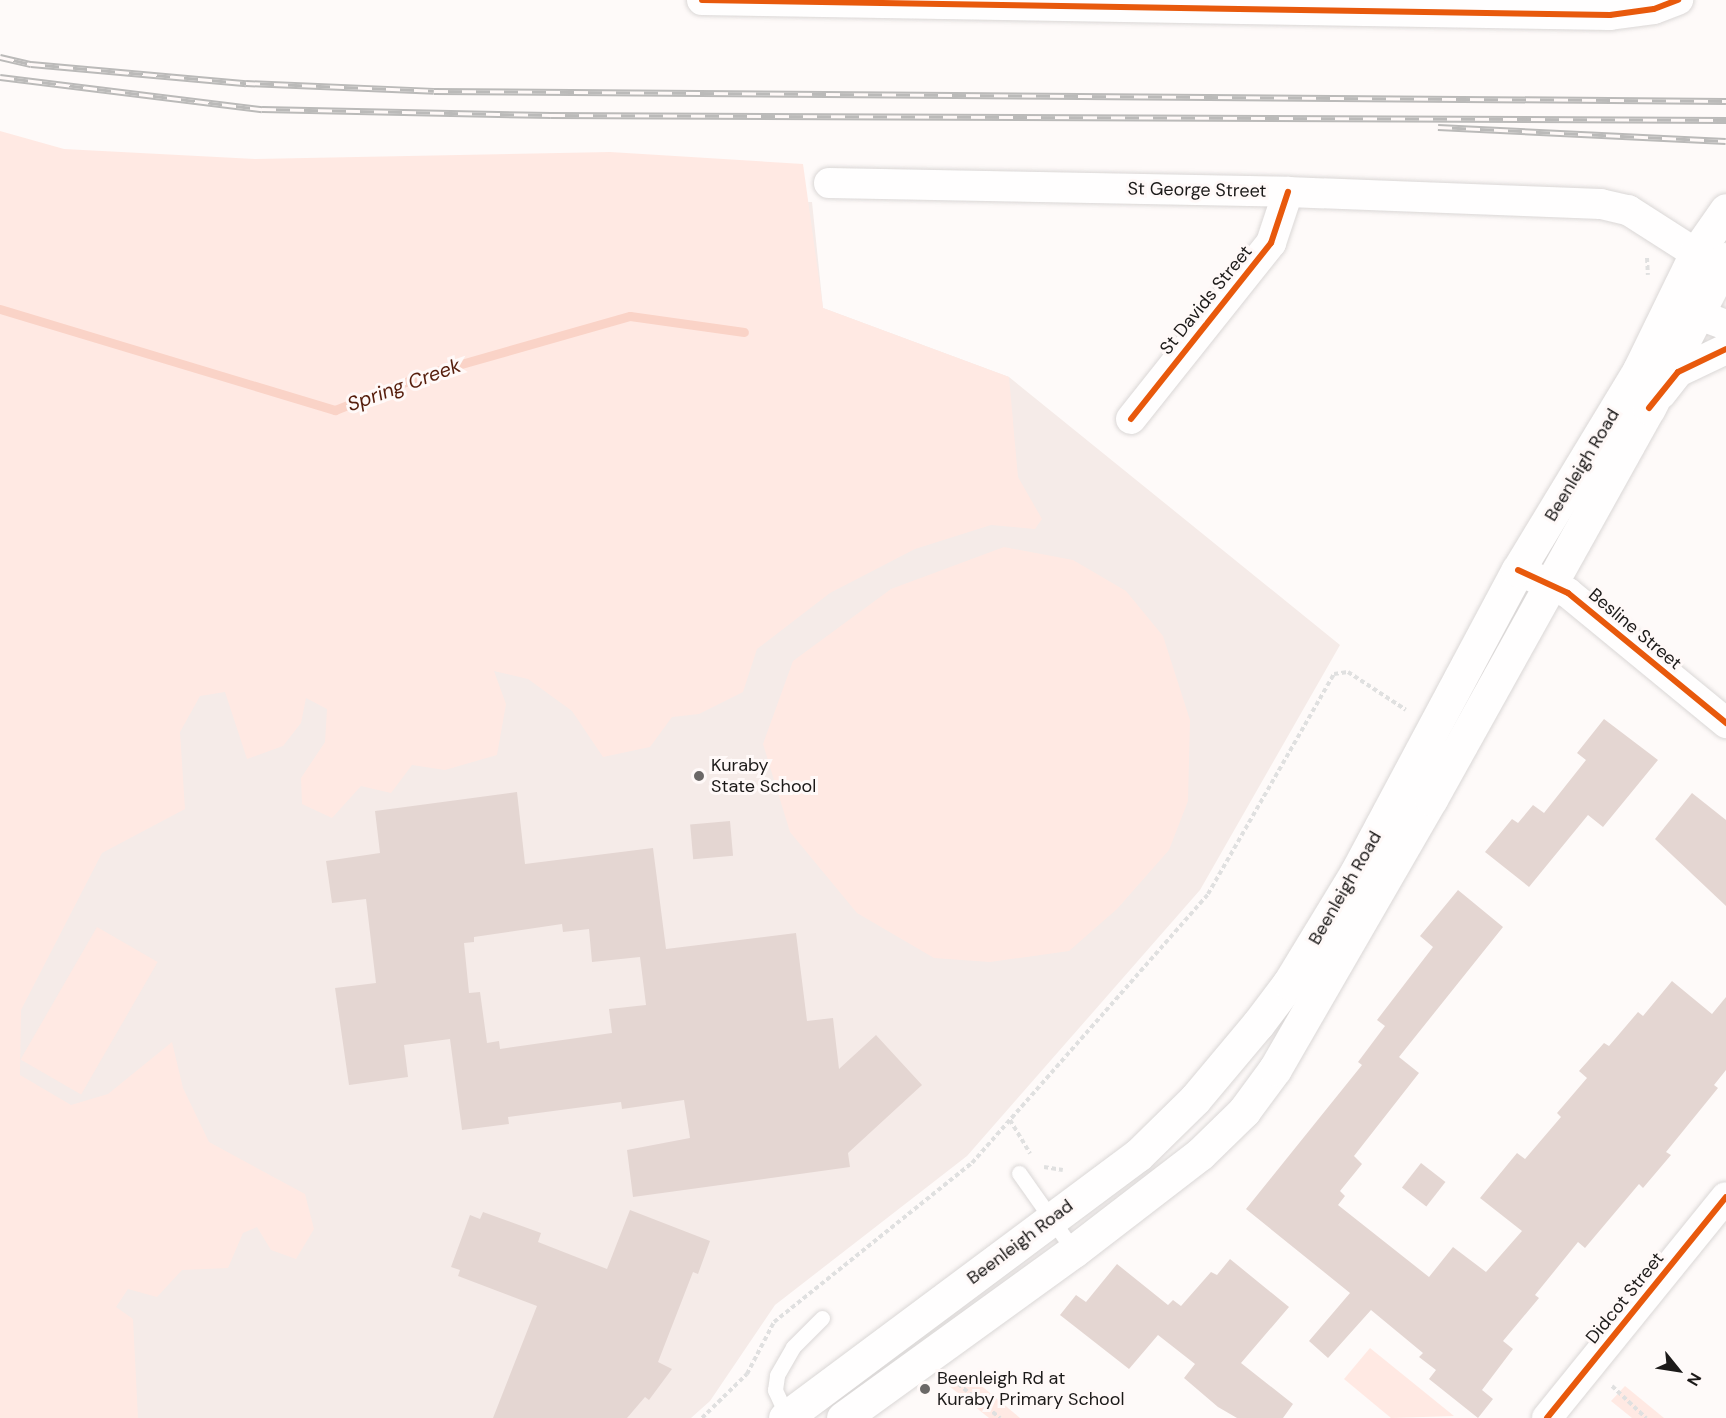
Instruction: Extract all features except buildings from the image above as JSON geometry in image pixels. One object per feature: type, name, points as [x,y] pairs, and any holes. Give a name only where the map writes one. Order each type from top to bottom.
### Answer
[{"type":"main road","name":"Beenleigh Road","points":[[843,1418],[1074,1251],[1200,1154],[1244,1111],[1275,1069],[1551,586],[1649,408],[1711,319],[1726,210]]},
{"type":"main road","name":"Beenleigh Road","points":[[787,1418],[1138,1155],[1195,1099],[1289,984],[1357,871],[1518,570],[1639,370],[1717,264]]},
{"type":"street","points":[[702,0],[1279,4],[1610,15],[1654,9],[1678,0]]},
{"type":"street","name":"St George Street","points":[[829,183],[1288,192],[1601,204],[1628,210],[1717,264]]},
{"type":"street","name":"St Davids Street","points":[[1131,418],[1271,243],[1288,192]]},
{"type":"street","points":[[1649,408],[1678,372],[1726,349]]},
{"type":"street","name":"Besline Street","points":[[1518,570],[1568,592],[1726,723]]},
{"type":"street","name":"Didcot Street","points":[[1547,1418],[1726,1197]]},
{"type":"lane","points":[[1019,1173],[1074,1251]]},
{"type":"lane","points":[[787,1418],[775,1390],[777,1375],[793,1347],[822,1318]]},
{"type":"path","points":[[1647,257],[1648,280]]},
{"type":"path","points":[[702,1418],[747,1374],[774,1322],[972,1163],[1209,894],[1334,674],[1348,672],[1408,712],[1416,712]]},
{"type":"path","points":[[1010,1120],[1034,1157]]},
{"type":"path","points":[[1040,1163],[1070,1176]]},
{"type":"path","points":[[1594,1361],[1606,1371],[1614,1391],[1646,1418]]},
{"type":"path","points":[[944,1373],[1000,1418]]},
{"type":"shaded area","points":[[0,131],[64,149],[255,159],[610,152],[803,164],[823,308],[1009,377],[1018,477],[1042,519],[1035,529],[991,525],[915,549],[830,593],[757,649],[743,692],[699,714],[672,717],[650,747],[603,757],[572,711],[528,679],[494,671],[506,704],[497,755],[445,770],[412,765],[391,793],[361,786],[332,818],[302,804],[301,778],[325,742],[327,709],[306,698],[301,723],[283,746],[247,759],[225,692],[200,696],[180,732],[185,809],[102,853],[21,1010],[20,1075],[71,1105],[108,1094],[172,1042],[183,1088],[209,1142],[305,1194],[314,1229],[296,1259],[271,1250],[257,1227],[243,1233],[228,1268],[182,1270],[157,1297],[128,1289],[116,1307],[133,1319],[138,1418],[0,1418]]},
{"type":"shaded area","name":"Kuraby State School","points":[[812,202],[823,308],[1009,377],[1340,645],[1200,890],[967,1156],[775,1305],[710,1401],[691,1418],[0,1418],[0,1031],[255,203]]},
{"type":"shaded area","points":[[1004,547],[1073,560],[1126,591],[1163,636],[1190,720],[1188,801],[1169,850],[1117,909],[1069,951],[990,962],[934,958],[857,913],[790,832],[763,744],[793,661],[891,589]]},
{"type":"shaded area","points":[[97,927],[158,962],[81,1095],[20,1060]]},
{"type":"shaded area","points":[[1370,1348],[1454,1416],[1391,1418],[1344,1379]]},
{"type":"shaded area","points":[[966,1373],[1020,1418],[989,1418],[949,1386]]},
{"type":"shaded area","points":[[1625,1386],[1664,1418],[1632,1418],[1611,1401]]},
{"type":"waterway","name":"Spring Creek","points":[[0,309],[335,410],[426,374],[630,316],[744,332]]},
{"type":"railway","points":[[0,57],[31,64],[246,83],[434,91],[1726,101]]},
{"type":"railway","points":[[0,77],[262,109],[551,115],[1726,120]]},
{"type":"railway","points":[[1438,127],[1726,141]]},
{"type":"cycle path","points":[[702,0],[1610,15],[1654,9],[1678,0]]},
{"type":"cycle path","points":[[1131,419],[1271,243],[1288,192]]},
{"type":"cycle path","points":[[1649,408],[1678,372],[1726,349]]},
{"type":"cycle path","points":[[1518,570],[1568,593],[1726,723]]},
{"type":"cycle path","points":[[1547,1418],[1726,1197]]},
{"type":"place","name":"Kuraby State School","points":[[699,776]]},
{"type":"place","name":"Beenleigh Rd at Kuraby Primary School","points":[[925,1389]]}]
